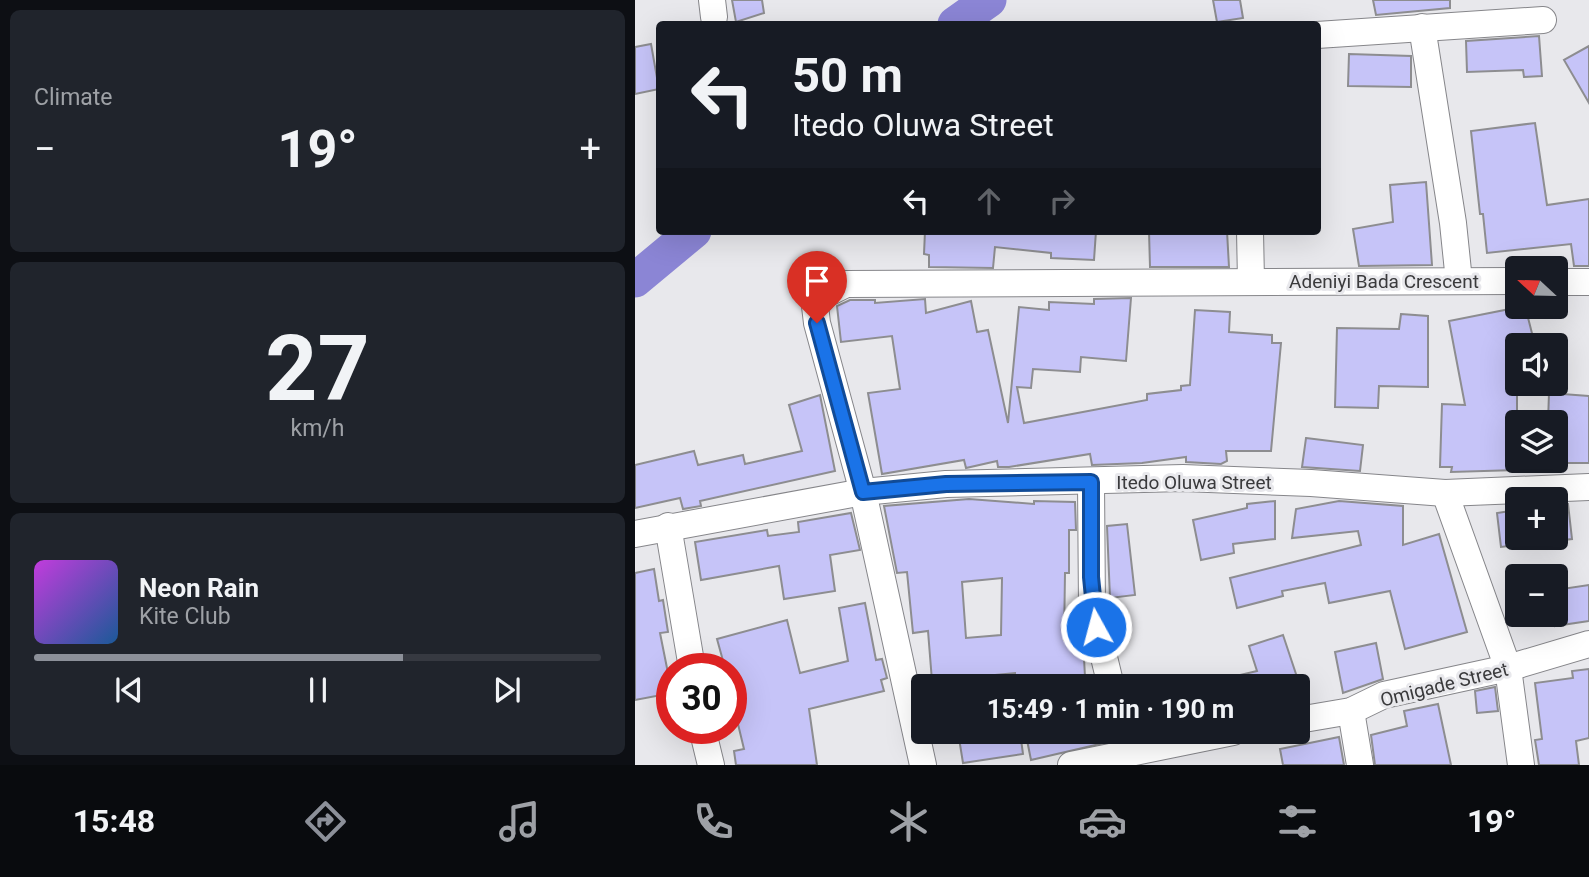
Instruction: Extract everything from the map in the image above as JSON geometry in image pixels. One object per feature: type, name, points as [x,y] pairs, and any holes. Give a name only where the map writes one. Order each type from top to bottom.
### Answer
[{"type":"street","points":[[1321,34],[1543,20]]},
{"type":"street","points":[[1422,27],[1453,223],[1459,281]]},
{"type":"street","points":[[1250,235],[1252,281]]},
{"type":"street","name":"Adeniyi Bada Crescent","points":[[923,765],[863,492],[817,323],[815,306],[826,294],[846,284],[1505,281]]},
{"type":"street","points":[[1568,282],[1589,282]]},
{"type":"street","name":"Itedo Oluwa Street","points":[[635,534],[863,492],[946,484],[1183,478],[1312,483],[1445,493],[1589,486]]},
{"type":"street","points":[[1091,482],[1092,608],[1108,674]]},
{"type":"street","points":[[1445,493],[1508,668],[1521,765]]},
{"type":"street","points":[[668,526],[689,653]]},
{"type":"street","name":"Omigade Street","points":[[1310,718],[1351,711],[1384,695],[1508,668],[1589,644]]},
{"type":"street","points":[[1351,711],[1360,765]]},
{"type":"street","points":[[706,744],[711,765]]},
{"type":"street","points":[[1071,765],[1160,744]]},
{"type":"building","points":[[732,0],[762,0],[764,13],[736,21]]},
{"type":"building","points":[[1213,0],[1240,0],[1243,18],[1217,21]]},
{"type":"building","points":[[1373,0],[1450,0],[1450,8],[1376,15]]},
{"type":"building","points":[[1539,36],[1542,76],[1524,77],[1523,70],[1467,72],[1466,41]]},
{"type":"building","points":[[651,44],[656,90],[635,94],[635,47]]},
{"type":"building","points":[[1589,46],[1589,103],[1564,60]]},
{"type":"building","points":[[1349,54],[1411,56],[1411,87],[1348,86]]},
{"type":"building","points":[[1535,123],[1547,205],[1589,199],[1589,266],[1574,266],[1571,244],[1487,253],[1471,131]]},
{"type":"building","points":[[1426,182],[1432,265],[1359,266],[1353,229],[1393,222],[1390,185]]},
{"type":"building","points":[[925,235],[1096,235],[1094,260],[1051,258],[1051,253],[995,247],[993,268],[929,267],[929,255],[924,254]]},
{"type":"building","points":[[1149,235],[1227,235],[1229,267],[1150,267]]},
{"type":"building","points":[[1131,298],[1126,361],[1081,357],[1080,372],[1033,369],[1031,388],[1017,387],[1024,423],[1147,400],[1147,394],[1181,390],[1181,386],[1190,385],[1195,310],[1230,312],[1229,332],[1272,335],[1272,343],[1281,343],[1271,451],[1226,451],[1227,461],[1221,464],[1186,462],[1186,457],[1142,463],[1092,465],[1090,454],[1009,467],[998,467],[997,461],[966,468],[964,460],[882,474],[868,393],[900,389],[892,336],[841,342],[837,306],[850,300],[875,300],[875,303],[925,299],[926,313],[971,301],[977,332],[988,330],[1008,423],[1019,307],[1049,310],[1049,302],[1094,304],[1094,299]]},
{"type":"building","points":[[1505,310],[1505,319],[1528,319],[1532,333],[1505,333],[1505,396],[1517,396],[1517,410],[1505,410],[1505,470],[1451,472],[1452,467],[1440,467],[1442,404],[1465,405],[1449,321]]},
{"type":"building","points":[[1401,314],[1428,316],[1428,387],[1379,386],[1378,408],[1335,407],[1337,328],[1399,329]]},
{"type":"building","points":[[820,395],[835,471],[700,501],[701,506],[683,509],[680,498],[635,508],[635,465],[694,451],[698,465],[743,455],[745,464],[802,451],[789,405]]},
{"type":"building","points":[[1549,396],[1589,396],[1589,463],[1568,463],[1568,410],[1548,410]]},
{"type":"building","points":[[1306,438],[1363,445],[1360,471],[1302,467]]},
{"type":"building","points":[[969,499],[1034,504],[1034,501],[1075,502],[1076,530],[1069,530],[1069,573],[1065,573],[1064,640],[1083,639],[1085,674],[931,674],[928,631],[913,633],[907,572],[897,573],[884,506]],"holes":[[[1002,578],[1001,635],[966,638],[962,582]]]},
{"type":"building","points":[[1275,501],[1275,539],[1233,544],[1234,553],[1201,560],[1193,520],[1247,508],[1247,504]]},
{"type":"building","points":[[1339,501],[1403,506],[1403,545],[1439,534],[1467,632],[1405,649],[1390,591],[1329,603],[1325,583],[1282,591],[1283,596],[1237,608],[1230,578],[1361,545],[1358,531],[1292,538],[1296,509]]},
{"type":"building","points":[[1568,504],[1572,539],[1568,539]]},
{"type":"building","points":[[1505,512],[1505,546],[1501,547],[1497,513]]},
{"type":"building","points":[[851,513],[860,550],[830,555],[835,591],[784,599],[779,566],[701,580],[695,542],[767,530],[768,536],[799,532],[798,522]]},
{"type":"building","points":[[1127,524],[1135,595],[1110,598],[1107,526]]},
{"type":"building","points":[[654,569],[668,632],[660,633],[664,653],[656,653],[656,696],[635,700],[635,573]]},
{"type":"building","points":[[1589,585],[1589,621],[1568,624],[1568,588]]},
{"type":"building","points":[[865,603],[876,660],[882,659],[887,678],[881,680],[884,691],[809,709],[817,765],[736,765],[734,751],[744,749],[743,744],[747,744],[747,653],[721,653],[717,639],[787,620],[800,673],[848,661],[839,608]]},
{"type":"building","points":[[1283,635],[1296,674],[1244,674],[1257,671],[1249,646]]},
{"type":"building","points":[[1376,643],[1383,679],[1343,693],[1335,652]]},
{"type":"building","points":[[1589,669],[1589,738],[1576,741],[1579,765],[1539,765],[1535,740],[1542,739],[1535,683],[1573,678],[1572,671]]},
{"type":"building","points":[[1495,687],[1498,711],[1477,713],[1475,691]]},
{"type":"building","points":[[1438,704],[1451,765],[1375,765],[1371,735],[1407,726],[1404,711]]},
{"type":"building","points":[[1339,737],[1344,765],[1283,765],[1280,749]]},
{"type":"building","points":[[960,744],[1022,744],[1023,754],[963,763]]},
{"type":"building","points":[[1028,744],[1100,744],[1031,760]]},
{"type":"waterway","points":[[959,21],[989,0]]},
{"type":"waterway","points":[[635,280],[689,235]]},
{"type":"route","points":[[817,323],[863,492],[946,484],[1091,482],[1092,608],[1096,627]]}]
